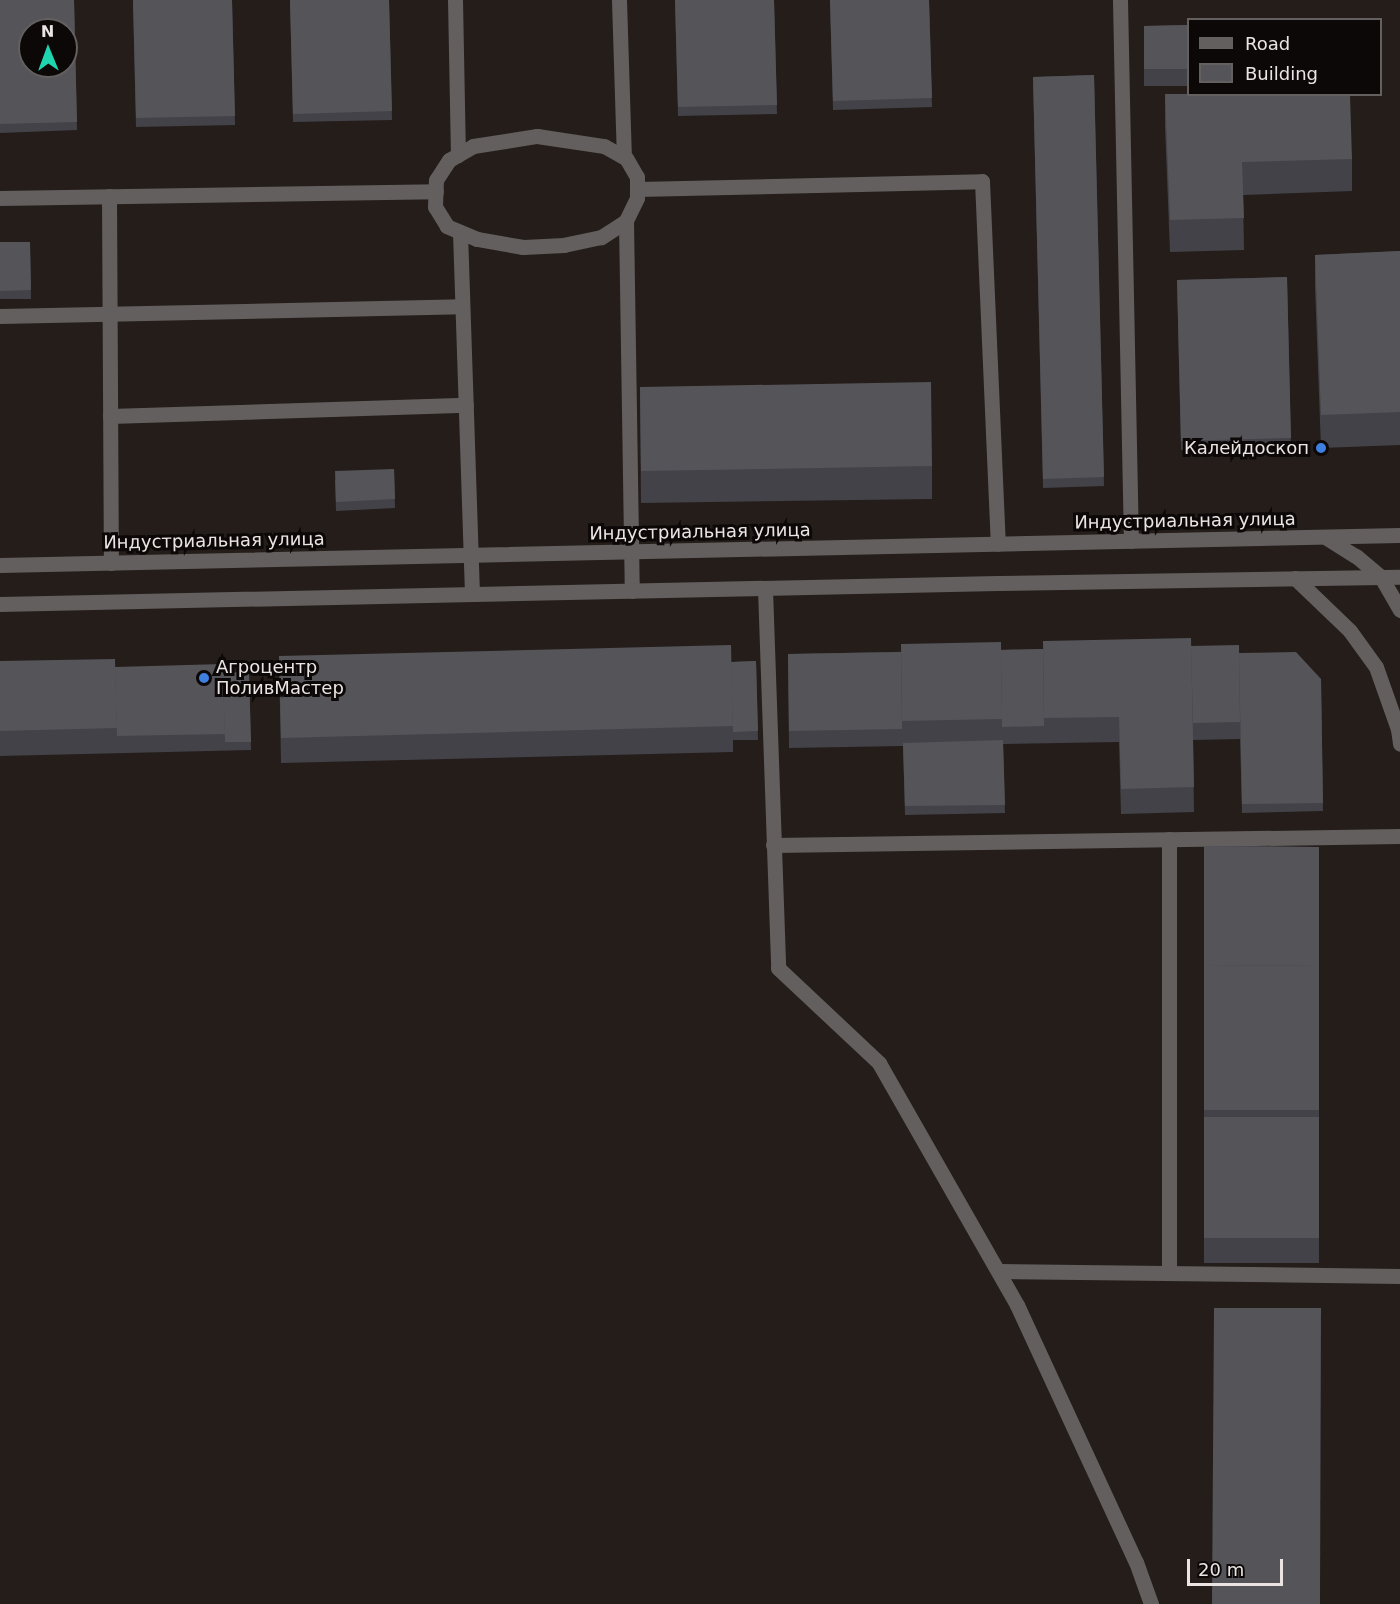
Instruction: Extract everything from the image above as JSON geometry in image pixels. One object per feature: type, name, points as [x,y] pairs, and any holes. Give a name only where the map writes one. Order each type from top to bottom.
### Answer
[{"type":"street","points":[[455,0],[458,155]]},
{"type":"street","points":[[619,0],[624,157]]},
{"type":"street","points":[[1120,0],[1131,541]]},
{"type":"street","points":[[626,221],[601,237],[564,245],[523,247],[477,239],[447,226],[435,207],[436,180],[449,160],[473,146],[493,141],[537,136],[570,139],[604,146],[624,157],[637,177],[637,198],[626,221],[632,591]]},
{"type":"street","points":[[637,189],[982,181],[998,544]]},
{"type":"street","points":[[0,198],[435,191]]},
{"type":"street","points":[[109,196],[111,563]]},
{"type":"street","points":[[460,232],[471,594]]},
{"type":"street","points":[[0,316],[462,306]]},
{"type":"street","points":[[110,416],[466,405]]},
{"type":"street","name":"Индустриальная улица","points":[[0,565],[1400,536]]},
{"type":"street","points":[[1325,537],[1356,556],[1381,578],[1400,610]]},
{"type":"street","points":[[0,604],[1400,577]]},
{"type":"street","points":[[1295,578],[1350,631],[1376,667],[1398,729],[1400,744]]},
{"type":"street","points":[[765,589],[778,968],[879,1063],[1017,1305],[1131,1551],[1151,1604]]},
{"type":"street","points":[[773,845],[1400,836]]},
{"type":"street","points":[[1169,839],[1169,1273]]},
{"type":"street","points":[[998,1271],[1400,1276]]},
{"type":"building","points":[[0,0],[74,0],[74,18],[18,18],[18,78],[76,78],[77,122],[0,124]]},
{"type":"building","points":[[133,0],[232,0],[235,116],[136,118]]},
{"type":"building","points":[[290,0],[389,0],[392,111],[293,114]]},
{"type":"building","points":[[675,0],[774,0],[777,105],[678,107]]},
{"type":"building","points":[[830,0],[929,0],[932,98],[833,101]]},
{"type":"building","points":[[1187,25],[1187,69],[1144,69],[1144,26]]},
{"type":"building","points":[[1094,75],[1104,477],[1043,479],[1033,77]]},
{"type":"building","points":[[1165,94],[1350,96],[1352,159],[1242,162],[1244,218],[1170,220]]},
{"type":"building","points":[[0,242],[30,242],[31,290],[0,291]]},
{"type":"building","points":[[1400,251],[1400,412],[1321,415],[1315,255]]},
{"type":"building","points":[[1287,277],[1291,438],[1181,441],[1177,280]]},
{"type":"building","points":[[931,382],[932,466],[641,471],[640,387]]},
{"type":"building","points":[[394,469],[395,499],[336,502],[335,471]]},
{"type":"building","points":[[1191,638],[1194,787],[1121,789],[1119,717],[1044,718],[1043,641]]},
{"type":"building","points":[[1001,642],[1002,719],[902,721],[901,644]]},
{"type":"building","points":[[731,645],[733,726],[281,738],[279,656]]},
{"type":"building","points":[[1239,645],[1240,722],[1193,723],[1191,646]]},
{"type":"building","points":[[1043,649],[1044,726],[1002,727],[1001,650]]},
{"type":"building","points":[[901,652],[902,729],[789,731],[788,654]]},
{"type":"building","points":[[1296,652],[1321,679],[1323,803],[1242,804],[1239,653]]},
{"type":"building","points":[[115,659],[117,728],[0,731],[0,661]]},
{"type":"building","points":[[756,661],[758,731],[733,732],[731,662]]},
{"type":"building","points":[[223,664],[225,734],[117,736],[115,667]]},
{"type":"building","points":[[249,672],[251,742],[225,742],[223,673]]},
{"type":"building","points":[[1003,740],[1005,805],[905,806],[903,743]]},
{"type":"building","points":[[1204,846],[1319,847],[1319,965],[1204,966]]},
{"type":"building","points":[[1319,965],[1319,1110],[1204,1110],[1204,966]]},
{"type":"building","points":[[1204,1117],[1319,1117],[1319,1238],[1204,1238]]},
{"type":"building","points":[[1214,1308],[1321,1308],[1320,1604],[1212,1604]]},
{"type":"place","name":"Калейдоскоп","points":[[1321,448]]},
{"type":"place","name":"Агроцентр ПоливМастер","points":[[204,678]]}]
